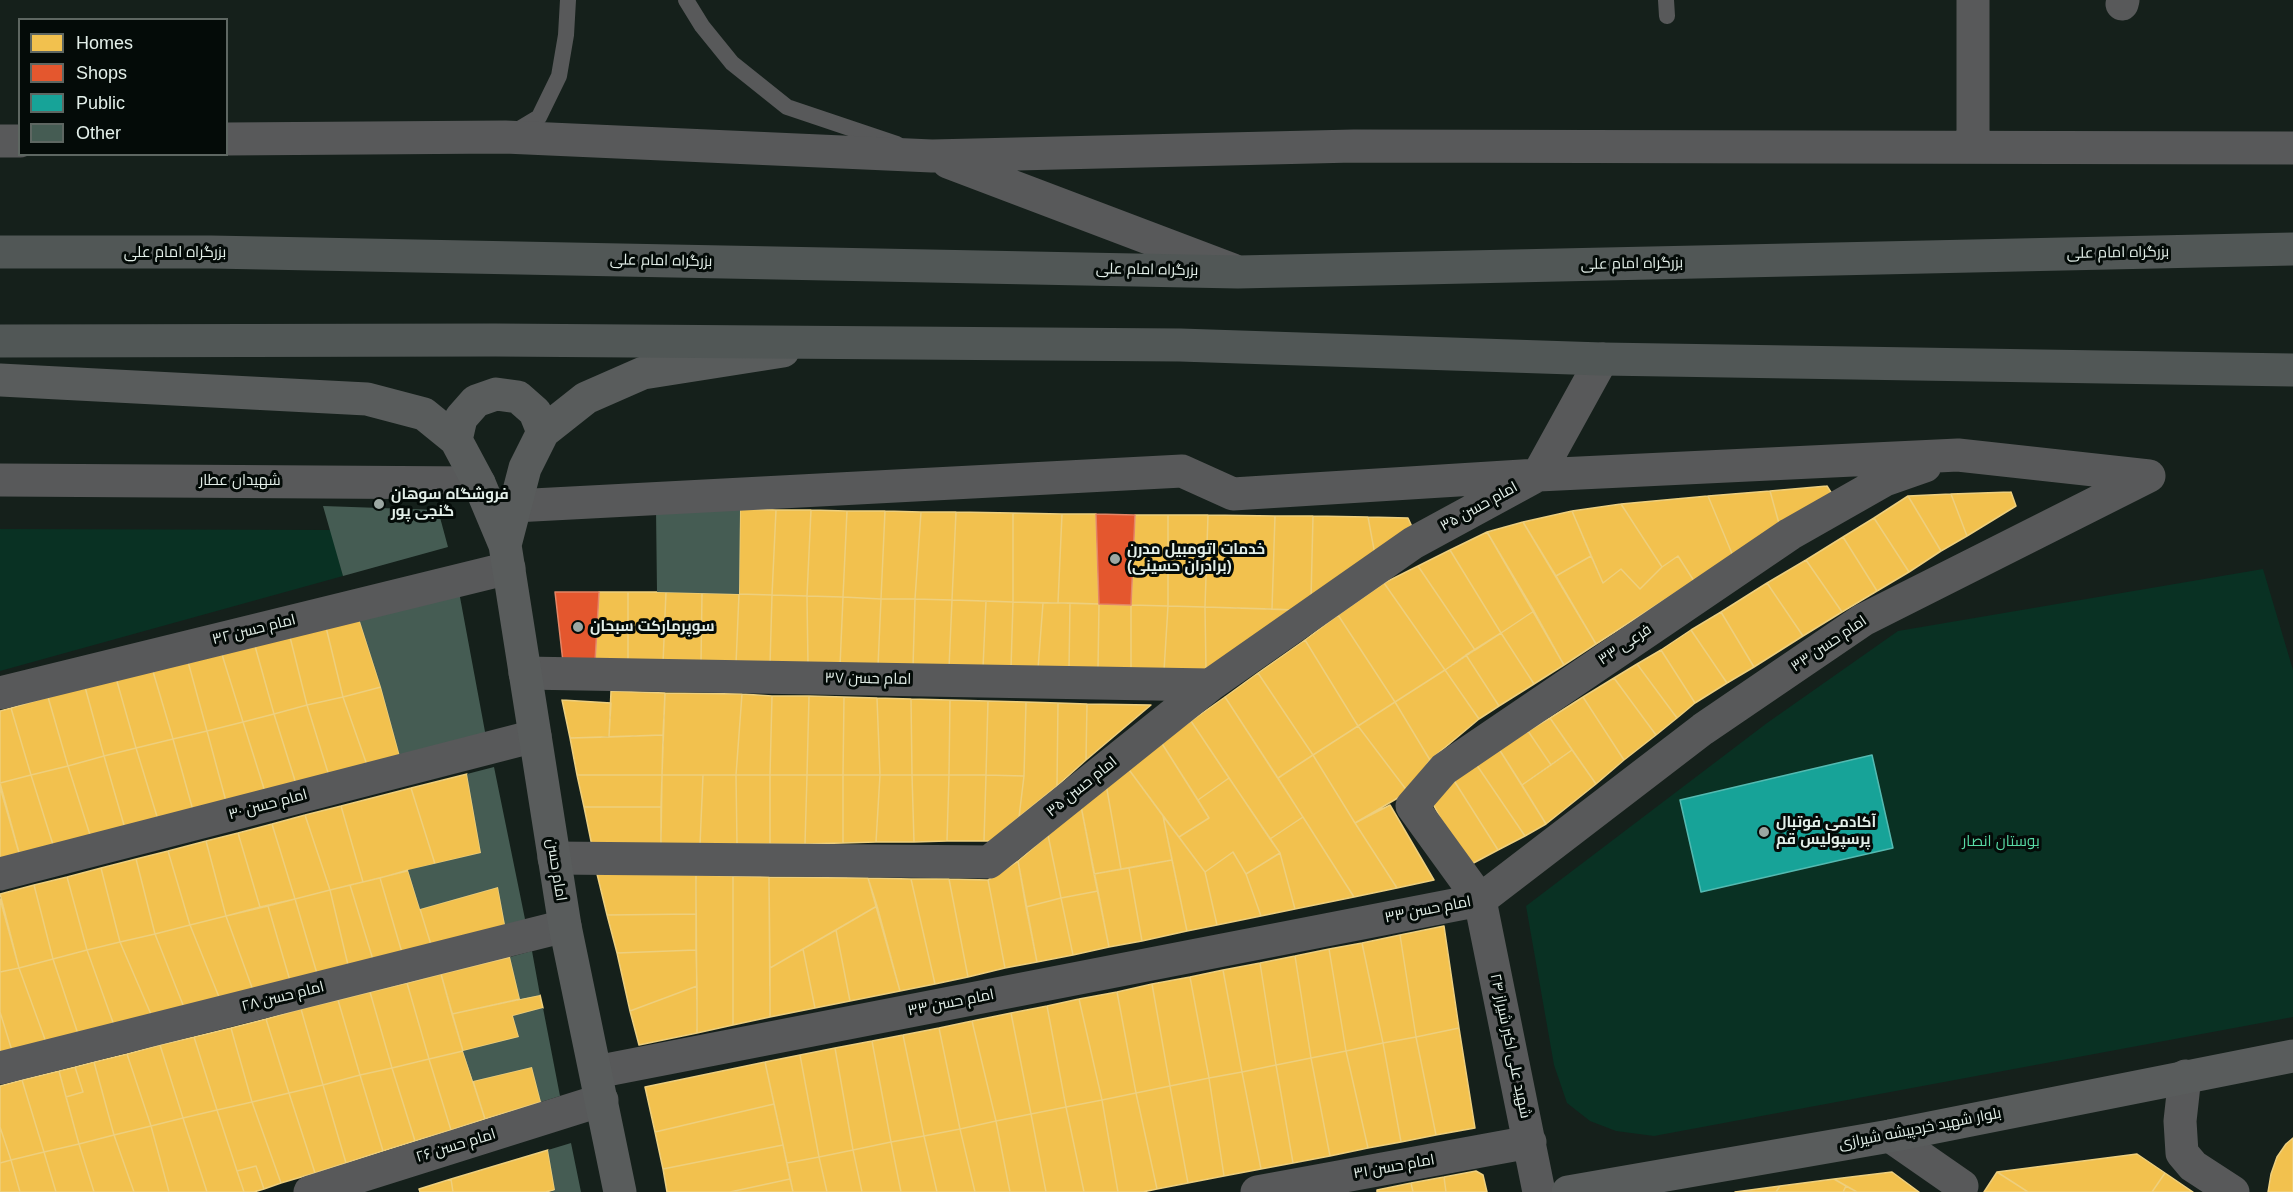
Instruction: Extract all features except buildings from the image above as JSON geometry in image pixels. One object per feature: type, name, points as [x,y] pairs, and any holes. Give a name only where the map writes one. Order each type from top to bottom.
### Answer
[{"type":"highway","name":"بزرگراه امام علی","points":[[0,252],[223,253],[1238,272],[2293,249]]},
{"type":"highway","points":[[0,341],[495,340],[1180,345],[1602,359],[2293,370]]},
{"type":"main road","points":[[507,556],[514,506],[525,468],[543,432],[586,398],[643,373],[838,343]]},
{"type":"main road","points":[[0,380],[367,399],[424,414],[456,440],[479,483],[507,556]]},
{"type":"main road","points":[[456,440],[461,418],[476,401],[496,394],[518,397],[535,412],[543,432]]},
{"type":"main road","name":"امام حسن","points":[[507,556],[565,926],[620,1192]]},
{"type":"main road","name":"بلوار شهید خردپیشه شیرازی","points":[[1568,1192],[1890,1136],[2286,1059]]},
{"type":"street","points":[[1973,0],[1973,147]]},
{"type":"street","points":[[228,139],[505,137],[932,156],[1354,146],[2293,148]]},
{"type":"street","points":[[0,141],[18,141]]},
{"type":"street","points":[[932,156],[1238,272]]},
{"type":"street","points":[[1538,475],[1602,359]]},
{"type":"street","points":[[514,506],[1182,471],[1233,494],[1538,475],[1958,455]]},
{"type":"street","name":"امام حسن ۳۳","points":[[599,1086],[1480,900],[1703,729],[1863,620],[2149,476],[1958,455]]},
{"type":"street","name":"فرعی ۳۳","points":[[1480,900],[1412,806],[1444,769],[1790,534],[1885,480],[1958,455]]},
{"type":"street","name":"امام حسن ۳۵","points":[[554,858],[990,862],[1210,685],[1413,543],[1538,475]]},
{"type":"street","name":"شهیدان عطار","points":[[0,480],[479,483]]},
{"type":"street","name":"امام حسن ۳۲","points":[[0,693],[507,556]]},
{"type":"street","name":"امام حسن ۳۷","points":[[525,673],[1210,685]]},
{"type":"street","name":"امام حسن ۳۰","points":[[0,874],[535,736]]},
{"type":"street","name":"شهید علی اکبر شیراز ۲۴","points":[[1480,900],[1539,1192]]},
{"type":"street","name":"امام حسن ۲۸","points":[[0,1068],[565,926]]},
{"type":"street","points":[[2185,1077],[2181,1121],[2182,1153],[2193,1166],[2233,1192]]},
{"type":"street","name":"امام حسن ۲۶","points":[[310,1192],[599,1086]]},
{"type":"street","points":[[1890,1136],[1962,1186],[1958,1192]]},
{"type":"street","name":"امام حسن ۳۱","points":[[1257,1192],[1530,1142]]},
{"type":"lane","points":[[505,137],[539,117],[559,76],[567,35],[568,0]]},
{"type":"lane","points":[[686,0],[702,26],[732,63],[787,107],[932,156]]},
{"type":"green space","points":[[0,529],[331,530],[343,576],[0,671]]},
{"type":"green space","name":"بوستان انصار","points":[[2263,569],[2293,670],[2293,1017],[1654,1136],[1616,1131],[1590,1121],[1567,1103],[1554,1065],[1526,906],[1767,723],[1898,631]]},
{"type":"place","name":"فروشگاه سوهان گنجی پور","points":[[379,504]]},
{"type":"place","name":"خدمات اتومبیل مدرن (برادران حسینی)","points":[[1115,559]]},
{"type":"place","name":"سوپرمارکت سبحان","points":[[578,627]]},
{"type":"place","name":"آکادمی فوتبال پرسپولیس قم","points":[[1764,832]]}]
